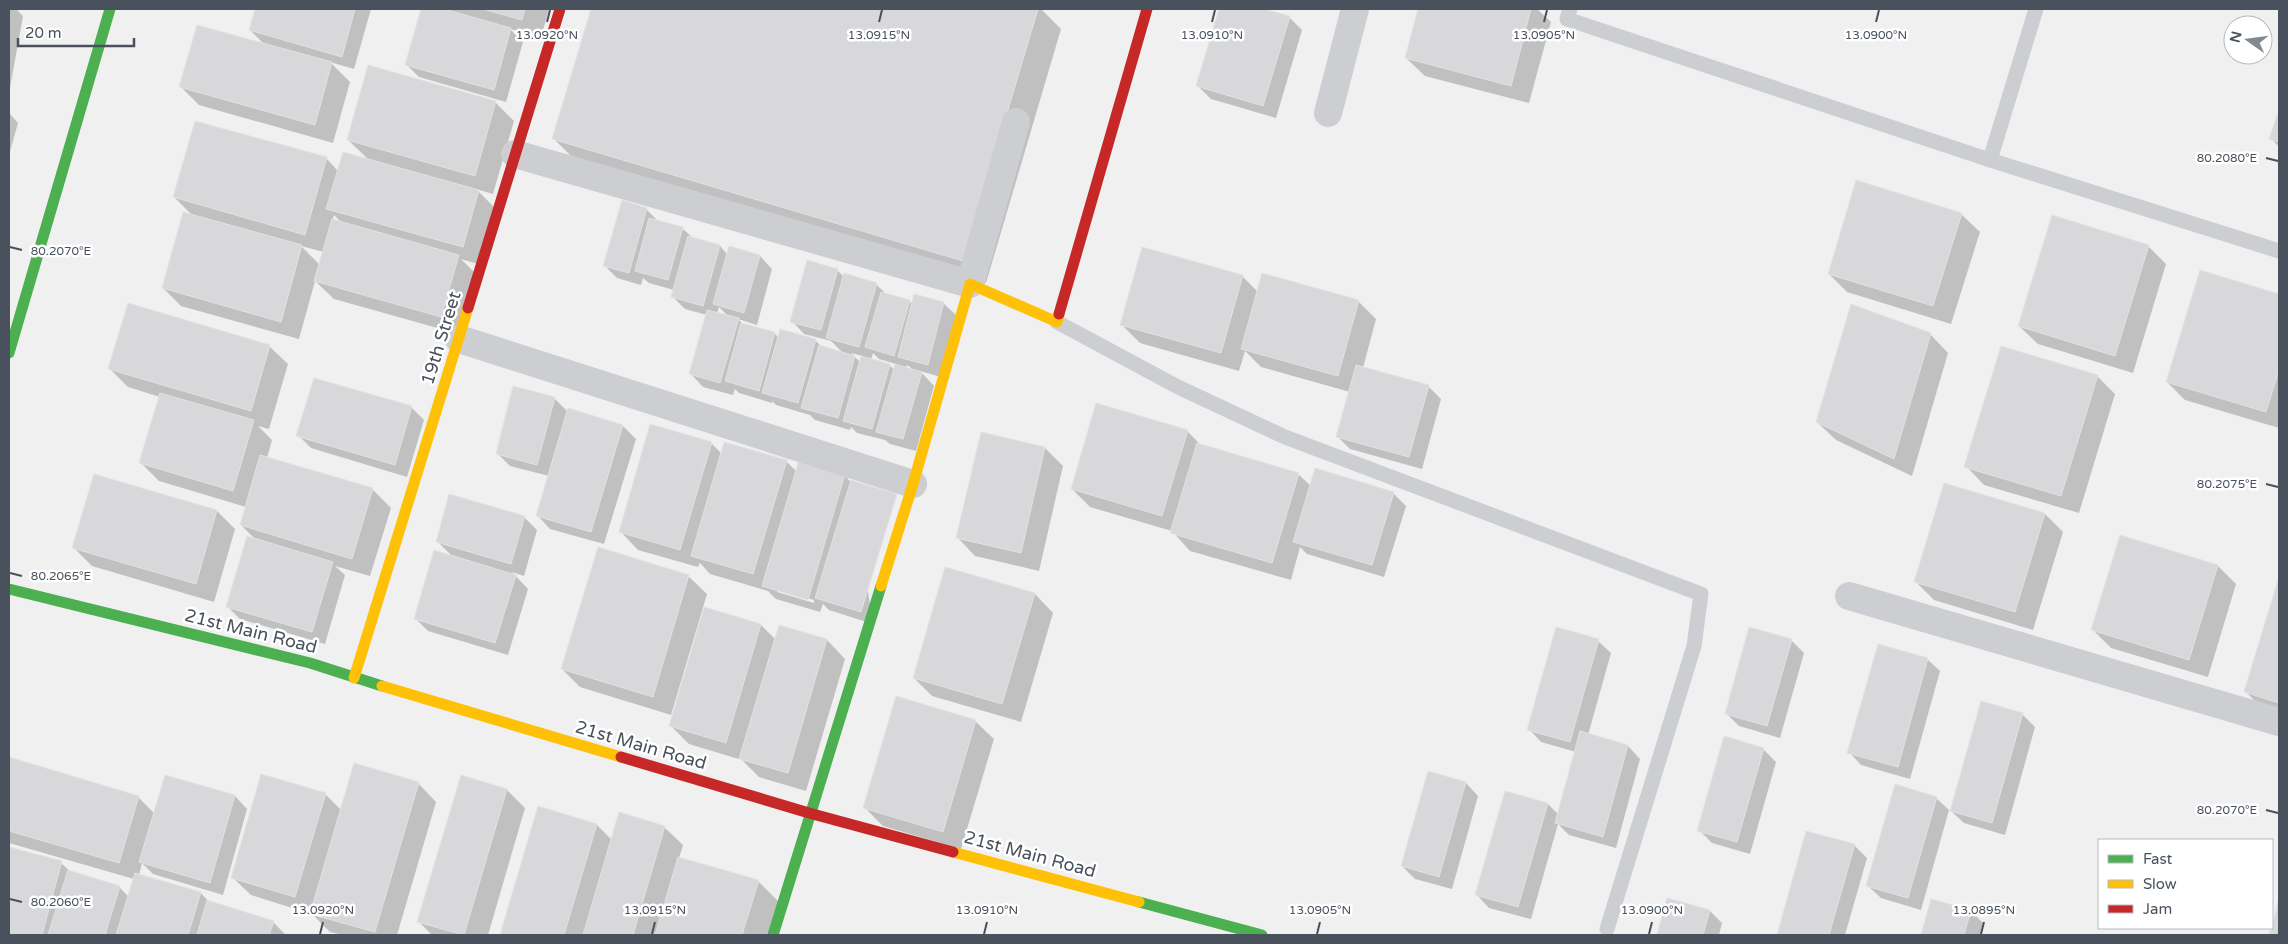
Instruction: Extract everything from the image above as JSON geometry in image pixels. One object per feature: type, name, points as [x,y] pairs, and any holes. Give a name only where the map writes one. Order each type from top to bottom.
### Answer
[{"type":"street","points":[[9,353],[110,9]]},
{"type":"street","name":"19th Street","points":[[354,678],[560,9]]},
{"type":"street","points":[[516,154],[970,284],[1057,322],[1147,9]]},
{"type":"street","points":[[1328,112],[1355,9]]},
{"type":"street","points":[[773,935],[809,813],[913,484],[1016,122]]},
{"type":"street","points":[[459,340],[913,484]]},
{"type":"street","name":"21st Main Road","points":[[9,589],[310,663],[354,678],[809,813],[1262,935]]},
{"type":"street","points":[[1849,596],[2279,722]]},
{"type":"lane","points":[[1570,9],[1568,19],[1990,160],[2279,251]]},
{"type":"lane","points":[[1990,160],[2036,9]]},
{"type":"lane","points":[[1057,322],[1178,387],[1285,437],[1701,594],[1694,646],[1607,929]]},
{"type":"building","points":[[255,9],[355,9],[342,57],[249,30]]},
{"type":"building","points":[[421,9],[444,9],[511,28],[494,90],[405,65]]},
{"type":"building","points":[[483,9],[525,9],[522,20]]},
{"type":"building","points":[[591,9],[1038,9],[963,261],[552,139]]},
{"type":"building","points":[[1219,9],[1263,9],[1290,16],[1263,106],[1196,86]]},
{"type":"building","points":[[1418,9],[1531,9],[1511,86],[1405,58]]},
{"type":"building","points":[[197,25],[332,62],[315,125],[179,87]]},
{"type":"building","points":[[368,65],[496,101],[475,176],[347,140]]},
{"type":"building","points":[[2279,110],[2279,142],[2269,139]]},
{"type":"building","points":[[195,121],[327,157],[305,235],[173,197]]},
{"type":"building","points":[[343,152],[479,190],[463,247],[326,209]]},
{"type":"building","points":[[1856,180],[1962,213],[1933,306],[1828,274]]},
{"type":"building","points":[[622,200],[647,208],[629,273],[603,266]]},
{"type":"building","points":[[183,212],[302,245],[281,322],[162,288]]},
{"type":"building","points":[[2052,215],[2149,245],[2115,356],[2018,326]]},
{"type":"building","points":[[649,218],[683,227],[668,280],[635,271]]},
{"type":"building","points":[[332,219],[459,255],[441,317],[314,281]]},
{"type":"building","points":[[688,236],[720,245],[703,306],[671,297]]},
{"type":"building","points":[[729,246],[760,255],[744,313],[713,304]]},
{"type":"building","points":[[1142,247],[1243,275],[1221,353],[1120,325]]},
{"type":"building","points":[[807,260],[838,269],[821,330],[790,322]]},
{"type":"building","points":[[2200,270],[2279,294],[2279,370],[2266,412],[2166,382]]},
{"type":"building","points":[[844,273],[877,283],[859,347],[826,338]]},
{"type":"building","points":[[1262,273],[1359,300],[1338,376],[1241,349]]},
{"type":"building","points":[[881,292],[910,300],[894,356],[865,347]]},
{"type":"building","points":[[914,294],[944,302],[928,365],[898,357]]},
{"type":"building","points":[[128,303],[270,345],[251,411],[108,369]]},
{"type":"building","points":[[1851,304],[1931,333],[1894,459],[1816,422]]},
{"type":"building","points":[[707,310],[739,318],[720,383],[689,374]]},
{"type":"building","points":[[741,323],[775,332],[759,391],[725,381]]},
{"type":"building","points":[[780,329],[816,339],[798,403],[762,393]]},
{"type":"building","points":[[819,345],[855,356],[838,418],[801,408]]},
{"type":"building","points":[[2001,346],[2098,375],[2061,496],[1964,467]]},
{"type":"building","points":[[861,356],[890,364],[872,429],[843,421]]},
{"type":"building","points":[[895,364],[922,372],[903,439],[876,432]]},
{"type":"building","points":[[1356,365],[1429,385],[1409,457],[1336,437]]},
{"type":"building","points":[[314,378],[412,406],[395,465],[296,436]]},
{"type":"building","points":[[513,386],[555,397],[537,465],[496,454]]},
{"type":"building","points":[[160,393],[254,420],[233,491],[139,463]]},
{"type":"building","points":[[1096,403],[1188,430],[1162,516],[1071,489]]},
{"type":"building","points":[[568,408],[623,425],[591,532],[536,516]]},
{"type":"building","points":[[650,424],[712,442],[680,550],[619,532]]},
{"type":"building","points":[[981,432],[1045,447],[1021,553],[956,538]]},
{"type":"building","points":[[724,442],[787,460],[753,574],[691,556]]},
{"type":"building","points":[[1197,443],[1299,473],[1272,563],[1170,533]]},
{"type":"building","points":[[260,455],[373,488],[352,559],[240,525]]},
{"type":"building","points":[[799,460],[845,474],[808,600],[762,586]]},
{"type":"building","points":[[1315,468],[1394,492],[1372,565],[1293,542]]},
{"type":"building","points":[[94,474],[217,510],[196,584],[72,548]]},
{"type":"building","points":[[851,480],[897,494],[861,612],[815,598]]},
{"type":"building","points":[[1944,483],[2045,513],[2015,612],[1914,582]]},
{"type":"building","points":[[449,494],[525,516],[511,564],[436,542]]},
{"type":"building","points":[[2120,535],[2218,565],[2189,660],[2091,630]]},
{"type":"building","points":[[247,536],[333,562],[312,632],[226,607]]},
{"type":"building","points":[[598,547],[689,575],[653,697],[561,669]]},
{"type":"building","points":[[434,550],[516,575],[495,643],[414,619]]},
{"type":"building","points":[[945,567],[1035,593],[1002,704],[913,678]]},
{"type":"building","points":[[2279,580],[2279,703],[2244,692]]},
{"type":"building","points":[[704,607],[761,624],[726,743],[669,726]]},
{"type":"building","points":[[779,625],[827,639],[788,773],[739,759]]},
{"type":"building","points":[[1556,627],[1599,639],[1570,742],[1527,730]]},
{"type":"building","points":[[1749,627],[1792,639],[1767,726],[1725,714]]},
{"type":"building","points":[[1878,644],[1928,658],[1898,767],[1847,753]]},
{"type":"building","points":[[896,696],[976,720],[943,832],[863,808]]},
{"type":"building","points":[[1981,701],[2023,713],[1992,823],[1950,811]]},
{"type":"building","points":[[1580,731],[1628,745],[1603,837],[1555,823]]},
{"type":"building","points":[[1724,736],[1764,748],[1737,842],[1697,831]]},
{"type":"building","points":[[9,757],[139,796],[119,863],[9,831]]},
{"type":"building","points":[[354,763],[419,782],[375,932],[310,914]]},
{"type":"building","points":[[1428,771],[1466,782],[1439,877],[1401,866]]},
{"type":"building","points":[[261,774],[326,793],[295,897],[231,878]]},
{"type":"building","points":[[165,775],[235,795],[210,883],[139,862]]},
{"type":"building","points":[[461,775],[507,789],[464,935],[417,922]]},
{"type":"building","points":[[1895,784],[1937,797],[1908,898],[1866,886]]},
{"type":"building","points":[[1505,791],[1548,803],[1518,907],[1475,895]]},
{"type":"building","points":[[538,806],[597,824],[564,935],[500,935]]},
{"type":"building","points":[[619,812],[665,826],[633,935],[583,935]]},
{"type":"building","points":[[1806,831],[1855,844],[1829,935],[1777,935]]},
{"type":"building","points":[[9,847],[62,861],[42,935],[9,935]]},
{"type":"building","points":[[678,857],[759,880],[742,935],[655,935]]},
{"type":"building","points":[[68,870],[120,886],[105,935],[48,935]]},
{"type":"building","points":[[135,873],[201,892],[188,935],[116,935]]},
{"type":"building","points":[[2279,897],[2279,935],[2268,935],[2273,929]]},
{"type":"building","points":[[1667,898],[1710,910],[1703,935],[1657,935]]},
{"type":"building","points":[[1931,899],[1971,910],[1964,935],[1921,935]]},
{"type":"building","points":[[207,900],[274,921],[269,935],[197,935]]},
{"type":"traffic: fast","points":[[9,353],[110,9]]},
{"type":"traffic: fast","points":[[773,935],[881,586]]},
{"type":"traffic: fast","points":[[9,589],[310,663],[382,686]]},
{"type":"traffic: fast","points":[[1139,902],[1262,935]]},
{"type":"traffic: slow","points":[[881,586],[913,484],[970,284],[1057,322],[1059,314]]},
{"type":"traffic: slow","points":[[354,678],[468,308]]},
{"type":"traffic: slow","points":[[382,686],[621,757]]},
{"type":"traffic: slow","points":[[953,852],[1139,902]]},
{"type":"traffic: jam","points":[[468,308],[560,9]]},
{"type":"traffic: jam","points":[[1059,314],[1147,9]]},
{"type":"traffic: jam","points":[[621,757],[809,813],[953,852]]}]
